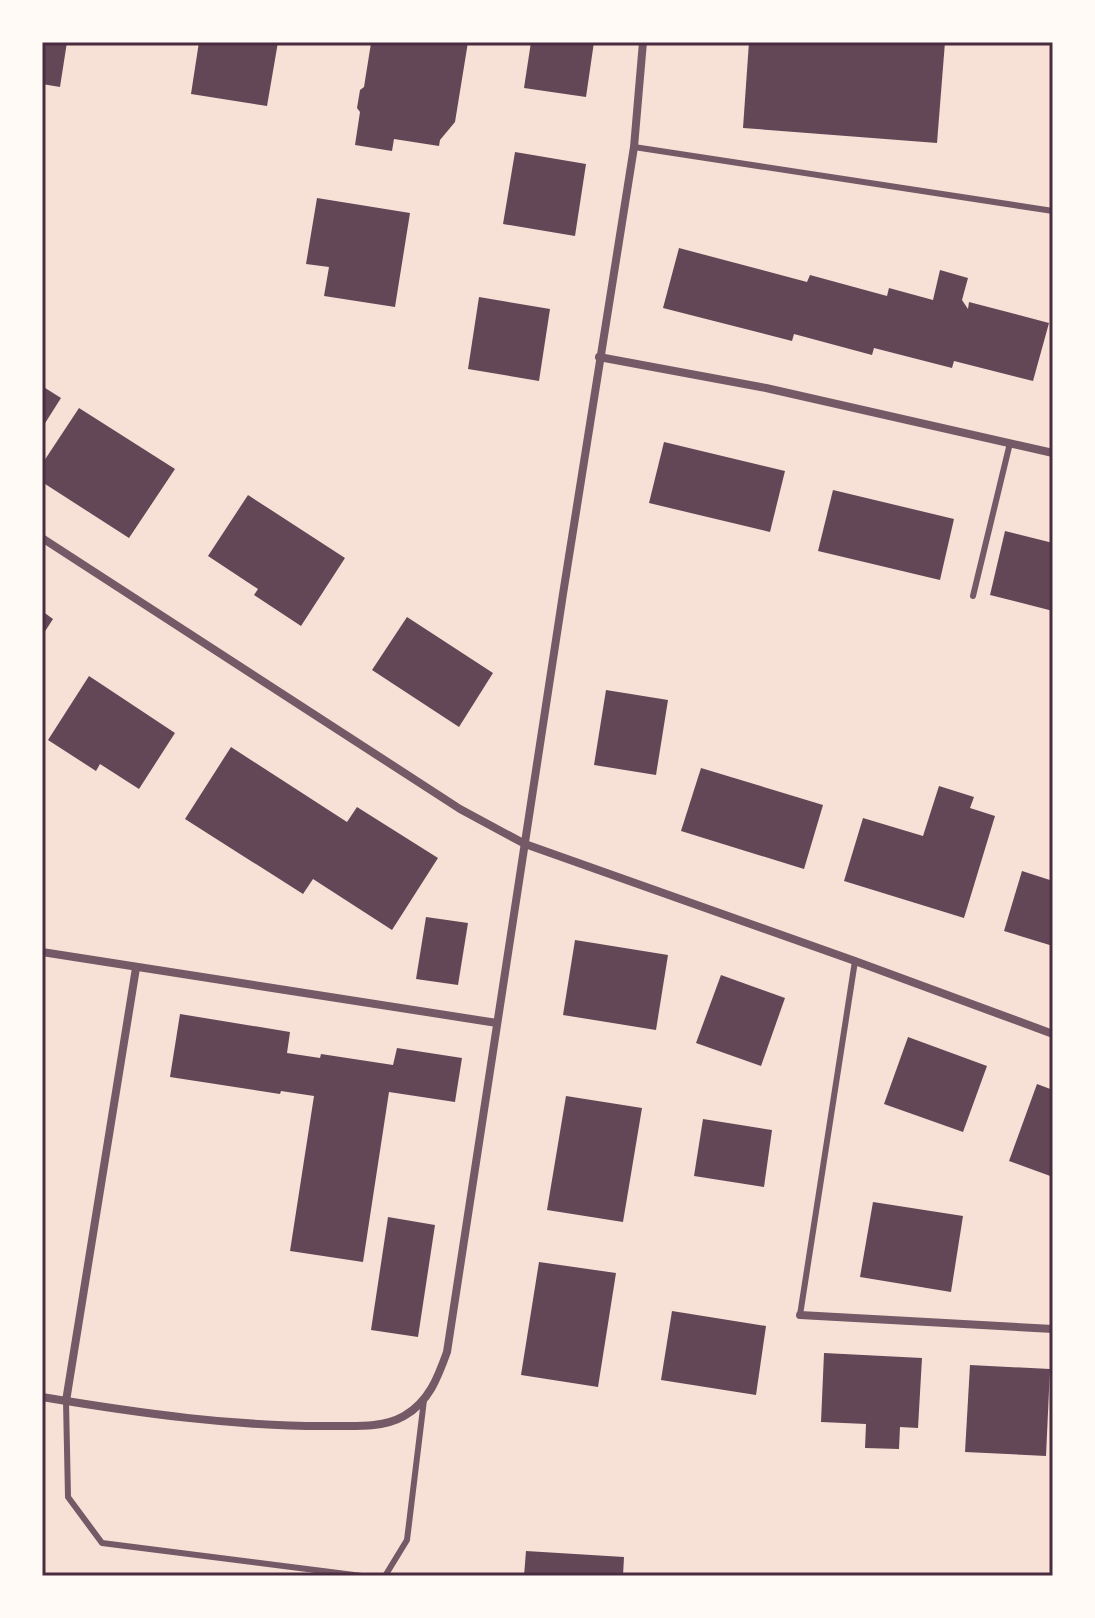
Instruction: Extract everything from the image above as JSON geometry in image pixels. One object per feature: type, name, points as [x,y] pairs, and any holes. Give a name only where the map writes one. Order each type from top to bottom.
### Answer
[{"type":"street","points":[[42,1397],[156,1414],[303,1426],[382,1424],[404,1416],[424,1400],[438,1380],[447,1352],[634,147],[643,42]]},
{"type":"street","points":[[599,357],[766,388],[1053,453]]},
{"type":"street","points":[[42,538],[447,801],[525,844],[1053,1034]]},
{"type":"street","points":[[42,952],[497,1023]]},
{"type":"street","points":[[66,1401],[136,968]]},
{"type":"street","points":[[800,1315],[1053,1329]]},
{"type":"lane","points":[[634,147],[1053,211]]},
{"type":"lane","points":[[973,596],[1010,443]]},
{"type":"lane","points":[[800,1315],[855,961]]},
{"type":"lane","points":[[385,1576],[407,1540],[424,1400]]},
{"type":"lane","points":[[66,1401],[68,1497],[102,1543],[362,1576]]},
{"type":"building","points":[[42,42],[67,42],[60,87],[42,84]]},
{"type":"building","points":[[199,42],[278,42],[267,106],[191,94]]},
{"type":"building","points":[[384,42],[468,42],[455,122],[440,140],[439,146],[394,139],[392,151],[355,145],[360,112],[357,108],[360,90],[364,87],[371,43],[384,45]]},
{"type":"building","points":[[531,42],[594,42],[586,97],[524,88]]},
{"type":"building","points":[[749,42],[945,42],[937,143],[743,128]]},
{"type":"building","points":[[515,152],[586,164],[575,236],[503,224]]},
{"type":"building","points":[[317,198],[410,213],[395,307],[324,296],[329,267],[306,264]]},
{"type":"building","points":[[679,248],[807,282],[810,275],[887,296],[889,288],[933,300],[940,270],[968,278],[962,300],[968,309],[969,302],[1049,323],[1033,381],[954,361],[952,368],[874,348],[872,355],[794,334],[792,341],[663,308]]},
{"type":"building","points":[[479,297],[550,309],[539,381],[468,369]]},
{"type":"building","points":[[42,386],[61,398],[42,428]]},
{"type":"building","points":[[79,408],[175,469],[129,538],[42,482],[42,464]]},
{"type":"building","points":[[664,442],[785,471],[770,532],[649,503]]},
{"type":"building","points":[[833,490],[954,519],[940,580],[818,551]]},
{"type":"building","points":[[248,495],[345,558],[301,626],[254,595],[258,589],[208,556]]},
{"type":"building","points":[[1005,531],[1053,543],[1053,611],[990,595]]},
{"type":"building","points":[[42,611],[53,619],[42,636]]},
{"type":"building","points":[[407,617],[493,673],[459,727],[372,670]]},
{"type":"building","points":[[89,676],[175,733],[139,789],[100,764],[96,771],[48,740]]},
{"type":"building","points":[[606,690],[668,700],[656,775],[594,765]]},
{"type":"building","points":[[231,747],[347,822],[357,807],[438,858],[392,930],[313,879],[303,894],[185,819]]},
{"type":"building","points":[[701,768],[823,805],[804,869],[681,831]]},
{"type":"building","points":[[939,786],[974,797],[970,808],[995,816],[964,918],[844,881],[863,818],[923,836]]},
{"type":"building","points":[[1022,871],[1053,881],[1053,946],[1004,931]]},
{"type":"building","points":[[426,917],[468,923],[458,985],[416,979]]},
{"type":"building","points":[[575,940],[668,955],[656,1030],[563,1015]]},
{"type":"building","points":[[721,975],[785,998],[761,1066],[696,1043]]},
{"type":"building","points":[[180,1014],[290,1032],[287,1053],[320,1058],[321,1054],[393,1065],[397,1048],[462,1058],[455,1102],[389,1092],[363,1262],[290,1251],[314,1096],[281,1091],[280,1094],[170,1077]]},
{"type":"building","points":[[908,1037],[987,1066],[963,1132],[884,1104]]},
{"type":"building","points":[[1037,1084],[1053,1090],[1053,1177],[1009,1161]]},
{"type":"building","points":[[566,1096],[642,1108],[623,1222],[547,1210]]},
{"type":"building","points":[[703,1119],[772,1130],[764,1187],[694,1176]]},
{"type":"building","points":[[873,1202],[963,1216],[951,1292],[860,1277]]},
{"type":"building","points":[[388,1217],[435,1225],[418,1337],[371,1330]]},
{"type":"building","points":[[539,1262],[616,1273],[598,1387],[521,1375]]},
{"type":"building","points":[[672,1311],[766,1326],[756,1395],[661,1380]]},
{"type":"building","points":[[824,1353],[922,1358],[918,1428],[900,1427],[899,1449],[865,1448],[866,1424],[821,1422]]},
{"type":"building","points":[[970,1365],[1050,1369],[1046,1456],[965,1452]]},
{"type":"building","points":[[526,1551],[624,1557],[623,1576],[524,1576]]}]
